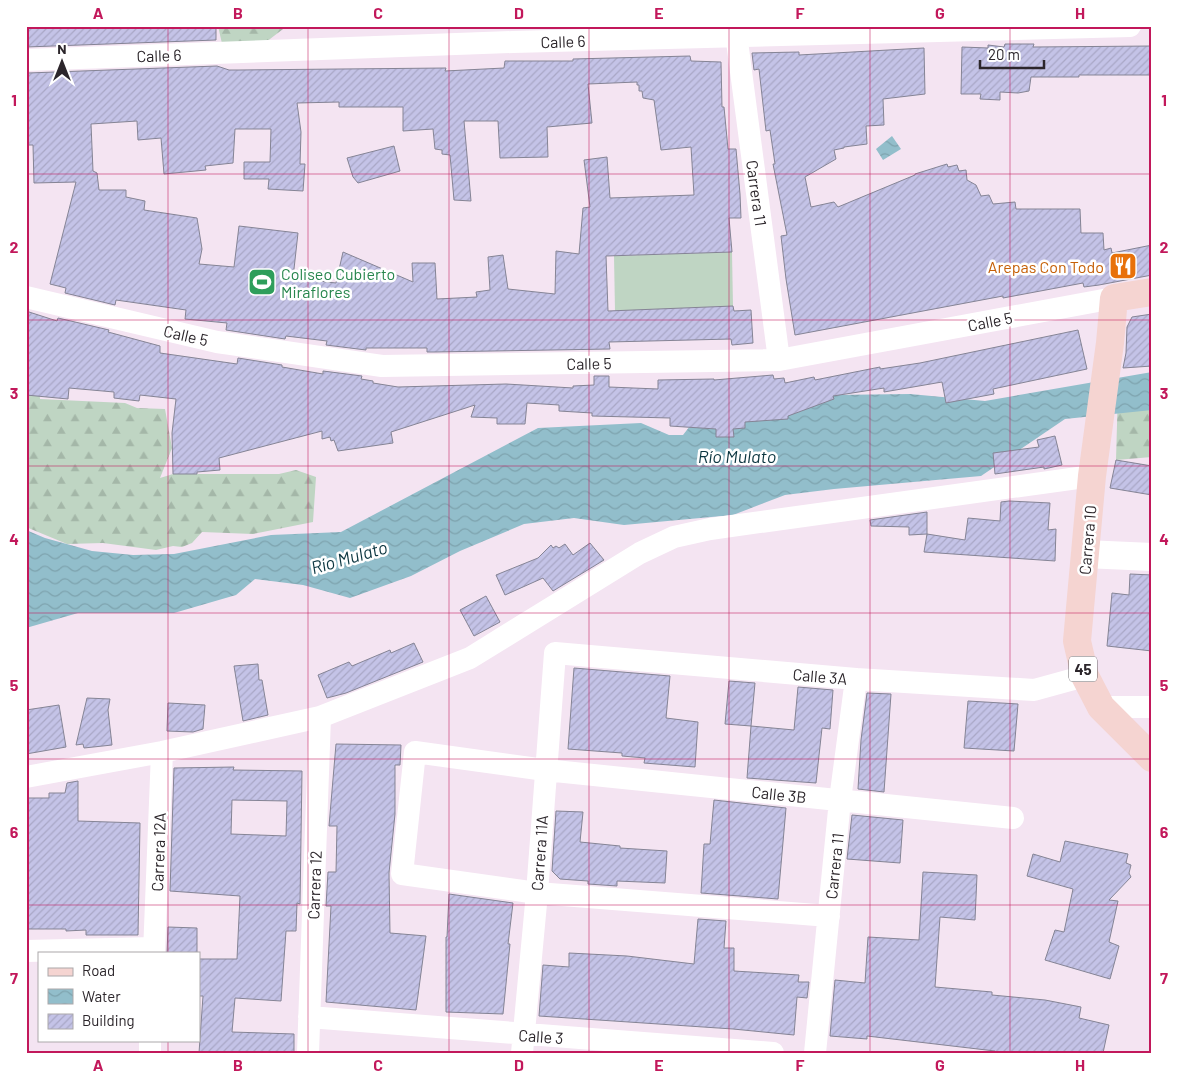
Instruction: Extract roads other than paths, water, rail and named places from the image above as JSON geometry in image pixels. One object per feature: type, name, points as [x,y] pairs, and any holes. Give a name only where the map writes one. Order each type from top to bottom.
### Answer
[{"type":"main road","name":"Calle 5","points":[[1114,298],[1152,292]]},
{"type":"main road","name":"Carrera 10","points":[[1114,298],[1110,343],[1092,476],[1077,641],[1085,676],[1100,707],[1152,758]]},
{"type":"main road","points":[[1085,554],[1152,557]]},
{"type":"street","name":"Calle 6","points":[[26,60],[512,34],[1130,26]]},
{"type":"street","name":"Carrera 11","points":[[736,31],[779,360]]},
{"type":"street","name":"Calle 5","points":[[26,297],[217,342],[382,366],[779,360],[1114,298]]},
{"type":"street","points":[[26,777],[162,752],[320,717],[470,658],[640,553],[674,537],[710,529],[1092,476]]},
{"type":"street","name":"Calle 3A","points":[[555,653],[856,680],[1034,690],[1085,676]]},
{"type":"street","name":"Carrera 11A","points":[[523,1044],[555,653]]},
{"type":"street","name":"Carrera 11","points":[[815,1053],[840,800],[856,680]]},
{"type":"street","points":[[1100,707],[1152,707]]},
{"type":"street","name":"Carrera 12","points":[[308,1053],[320,717]]},
{"type":"street","name":"Carrera 12A","points":[[154,951],[162,752]]},
{"type":"street","name":"Calle 3B","points":[[536,892],[402,874],[415,752],[545,770],[1013,818]]},
{"type":"street","points":[[536,892],[829,916]]},
{"type":"street","points":[[26,951],[154,951]]},
{"type":"street","name":"Calle 3","points":[[309,1017],[523,1044],[772,1053]]},
{"type":"water","points":[[892,136],[901,149],[883,160],[876,149]]},
{"type":"water","name":"Río Mulato","points":[[1152,372],[1152,410],[1065,419],[981,476],[785,495],[733,515],[624,525],[574,518],[524,524],[460,551],[411,576],[350,598],[303,585],[255,579],[236,595],[174,613],[78,613],[26,628],[26,530],[45,538],[92,551],[133,555],[174,554],[271,535],[341,532],[538,428],[641,423],[669,435],[683,435],[710,400],[910,394],[985,401]]},
{"type":"place","name":"Arepas Con Todo","points":[[1123,266]]},
{"type":"place","name":"Coliseo Cubierto Miraflores","points":[[262,282]]}]
